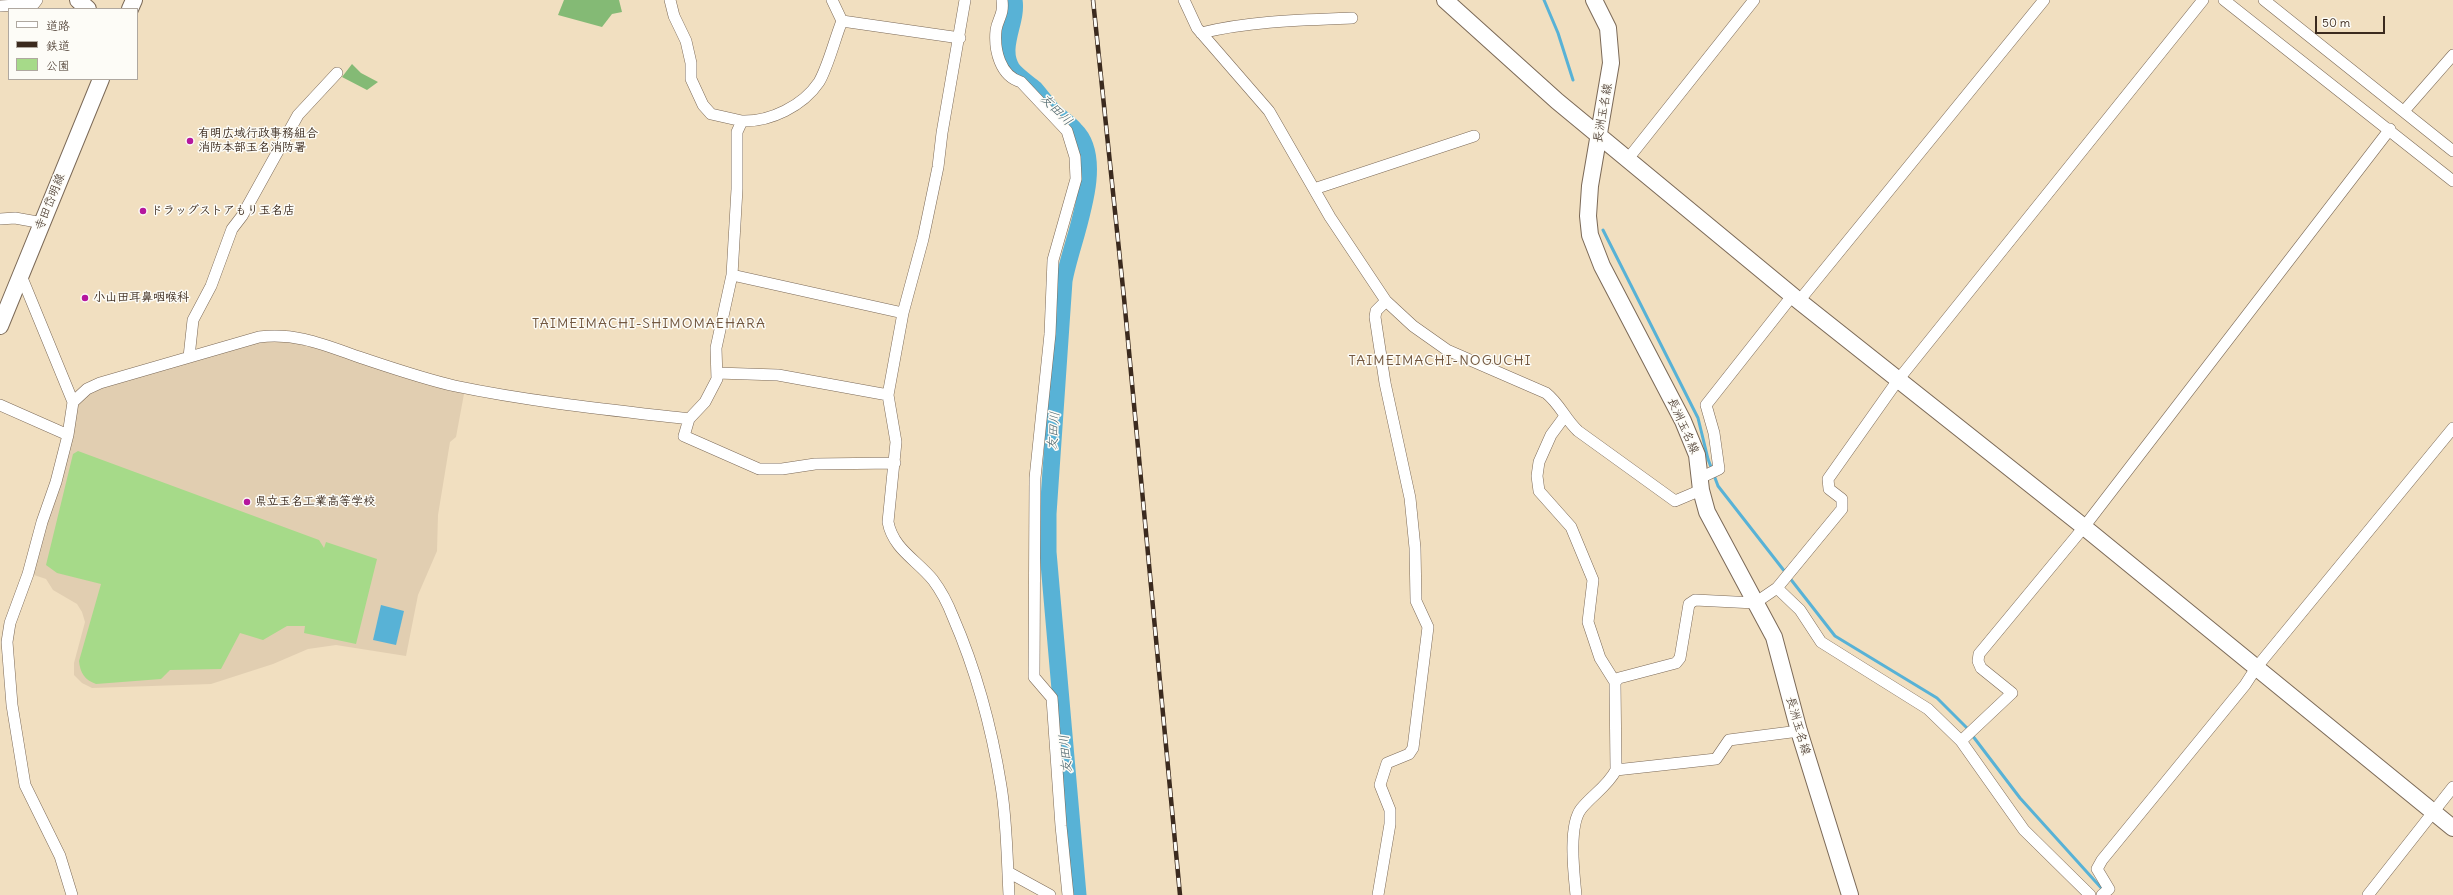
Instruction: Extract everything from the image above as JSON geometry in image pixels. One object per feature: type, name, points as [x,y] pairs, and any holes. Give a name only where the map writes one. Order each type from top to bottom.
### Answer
[{"type":"street","points":[[0,6],[34,4],[37,0]]},
{"type":"street","points":[[78,0],[87,8]]},
{"type":"street","points":[[670,0],[674,16],[686,41],[691,63],[691,79],[703,105],[711,114],[742,121],[760,122],[803,99],[819,81],[842,20],[832,0]]},
{"type":"street","points":[[965,0],[960,38],[942,133],[938,167],[923,239],[903,313],[888,395],[896,442],[888,522],[890,533],[898,546],[932,579],[942,593],[964,645],[981,702],[1001,787],[1009,895]]},
{"type":"street","points":[[1002,0],[1002,17],[996,29],[997,58],[1012,80],[1021,82],[1067,131],[1075,157],[1076,179],[1054,260],[1050,334],[1035,478],[1034,677],[1052,698],[1061,826],[1068,895]]},
{"type":"street","points":[[1184,0],[1200,33],[1269,111],[1330,217],[1386,302],[1412,326],[1437,344],[1546,393],[1558,402],[1565,416],[1578,431],[1675,501],[1719,468],[1714,433],[1706,405],[2044,0]]},
{"type":"street","points":[[1445,0],[1557,101],[1796,299],[2084,527],[2453,828]]},
{"type":"street","name":"長洲玉名線","points":[[1594,0],[1608,28],[1611,63],[1590,186],[1588,216],[1590,235],[1602,266],[1683,421],[1706,478],[1707,512],[1774,637],[1799,731],[1850,895]]},
{"type":"street","points":[[1627,160],[1754,0]]},
{"type":"street","points":[[1615,682],[1620,678],[1676,663],[1680,658],[1689,604],[1695,600],[1756,603],[1777,588],[1842,509],[1842,499],[1829,489],[1828,479],[1898,380],[2203,0]]},
{"type":"street","points":[[2224,0],[2390,129],[2453,181]]},
{"type":"street","points":[[2264,0],[2453,151]]},
{"type":"street","points":[[1200,33],[1224,28],[1294,20],[1352,18]]},
{"type":"street","points":[[842,20],[960,38]]},
{"type":"street","points":[[2404,111],[2453,55]]},
{"type":"street","points":[[190,357],[193,320],[211,286],[232,229],[242,216],[298,115],[336,72]]},
{"type":"street","name":"寺田岱明線","points":[[0,326],[20,273],[43,223],[100,80]]},
{"type":"street","points":[[742,121],[737,132],[737,189],[732,275],[716,348],[717,379],[705,402],[689,419],[684,436],[759,469],[782,469],[815,464],[895,463]]},
{"type":"street","points":[[1967,736],[2012,694],[1982,668],[1978,661],[1979,654],[2084,527],[2390,129]]},
{"type":"street","points":[[1314,189],[1474,136]]},
{"type":"street","points":[[0,219],[15,218],[43,223]]},
{"type":"street","points":[[20,273],[73,402],[68,434],[28,574],[10,623],[8,642],[12,705],[25,785],[60,856],[72,895]]},
{"type":"street","points":[[732,275],[903,313]]},
{"type":"street","points":[[1378,895],[1390,824],[1390,810],[1380,785],[1387,763],[1409,754],[1413,748],[1428,627],[1416,601],[1410,498],[1386,383],[1375,317],[1376,311],[1386,302]]},
{"type":"street","points":[[73,402],[87,389],[100,383],[259,337],[298,336],[380,364],[454,385],[553,402],[689,419]]},
{"type":"street","points":[[716,373],[778,375],[888,395]]},
{"type":"street","points":[[0,405],[68,434]]},
{"type":"street","points":[[1565,416],[1551,436],[1539,462],[1537,476],[1539,492],[1571,527],[1582,549],[1593,580],[1588,622],[1600,658],[1615,682],[1616,770],[1610,781],[1580,809],[1576,818],[1574,843],[1576,895]]},
{"type":"street","points":[[2106,892],[2097,869],[2102,860],[2245,685],[2256,668],[2453,428]]},
{"type":"street","points":[[1777,588],[1800,610],[1821,642],[1928,709],[1967,736],[2024,830],[2090,895]]},
{"type":"street","points":[[1616,770],[1716,759],[1729,740],[1799,731]]},
{"type":"street","points":[[2368,895],[2453,786]]},
{"type":"street","points":[[1008,872],[1050,895]]},
{"type":"shaded area","name":"県立玉名工業高等学校","points":[[284,339],[298,341],[464,394],[456,437],[450,442],[438,515],[437,551],[418,595],[406,656],[336,645],[308,649],[273,664],[211,684],[92,688],[82,683],[74,675],[74,663],[85,622],[82,612],[77,604],[53,590],[46,579],[31,574],[45,524],[60,489],[78,401],[99,384],[261,342]]},
{"type":"green space","points":[[564,0],[619,0],[622,12],[612,14],[602,27],[558,15]]},
{"type":"green space","points":[[352,64],[361,73],[378,82],[367,90],[342,77]]},
{"type":"green space","points":[[78,451],[319,540],[324,548],[326,542],[377,559],[356,644],[304,633],[305,626],[287,626],[263,640],[240,633],[221,669],[170,670],[161,679],[96,684],[86,678],[82,672],[79,661],[101,584],[57,573],[46,565],[73,454]]},
{"type":"water","points":[[381,605],[404,611],[396,645],[373,640]]},
{"type":"waterway","name":"友田川","points":[[1014,0],[1013,17],[1007,52],[1008,61],[1014,72],[1035,89],[1052,110],[1075,130],[1084,144],[1088,161],[1088,181],[1084,202],[1064,281],[1048,514],[1048,552],[1078,895]]},
{"type":"waterway","points":[[1544,0],[1558,33],[1573,80]]},
{"type":"waterway","points":[[1603,230],[1698,418],[1708,459],[1718,486],[1835,636],[1937,698],[1969,730]]},
{"type":"waterway","points":[[1972,735],[2020,798],[2104,891]]},
{"type":"railway","points":[[1093,0],[1124,298],[1180,895]]},
{"type":"place","name":"有明広域行政事務組合 消防本部玉名消防署","points":[[190,141]]},
{"type":"place","name":"ドラッグストアもり玉名店","points":[[143,211]]},
{"type":"place","name":"小山田耳鼻咽喉科","points":[[85,298]]},
{"type":"place","name":"県立玉名工業高等学校","points":[[247,502]]},
{"type":"district","name":"TAIMEIMACHI-SHIMOMAEHARA","points":[[649,324]]},
{"type":"district","name":"TAIMEIMACHI-NOGUCHI","points":[[1440,361]]}]
